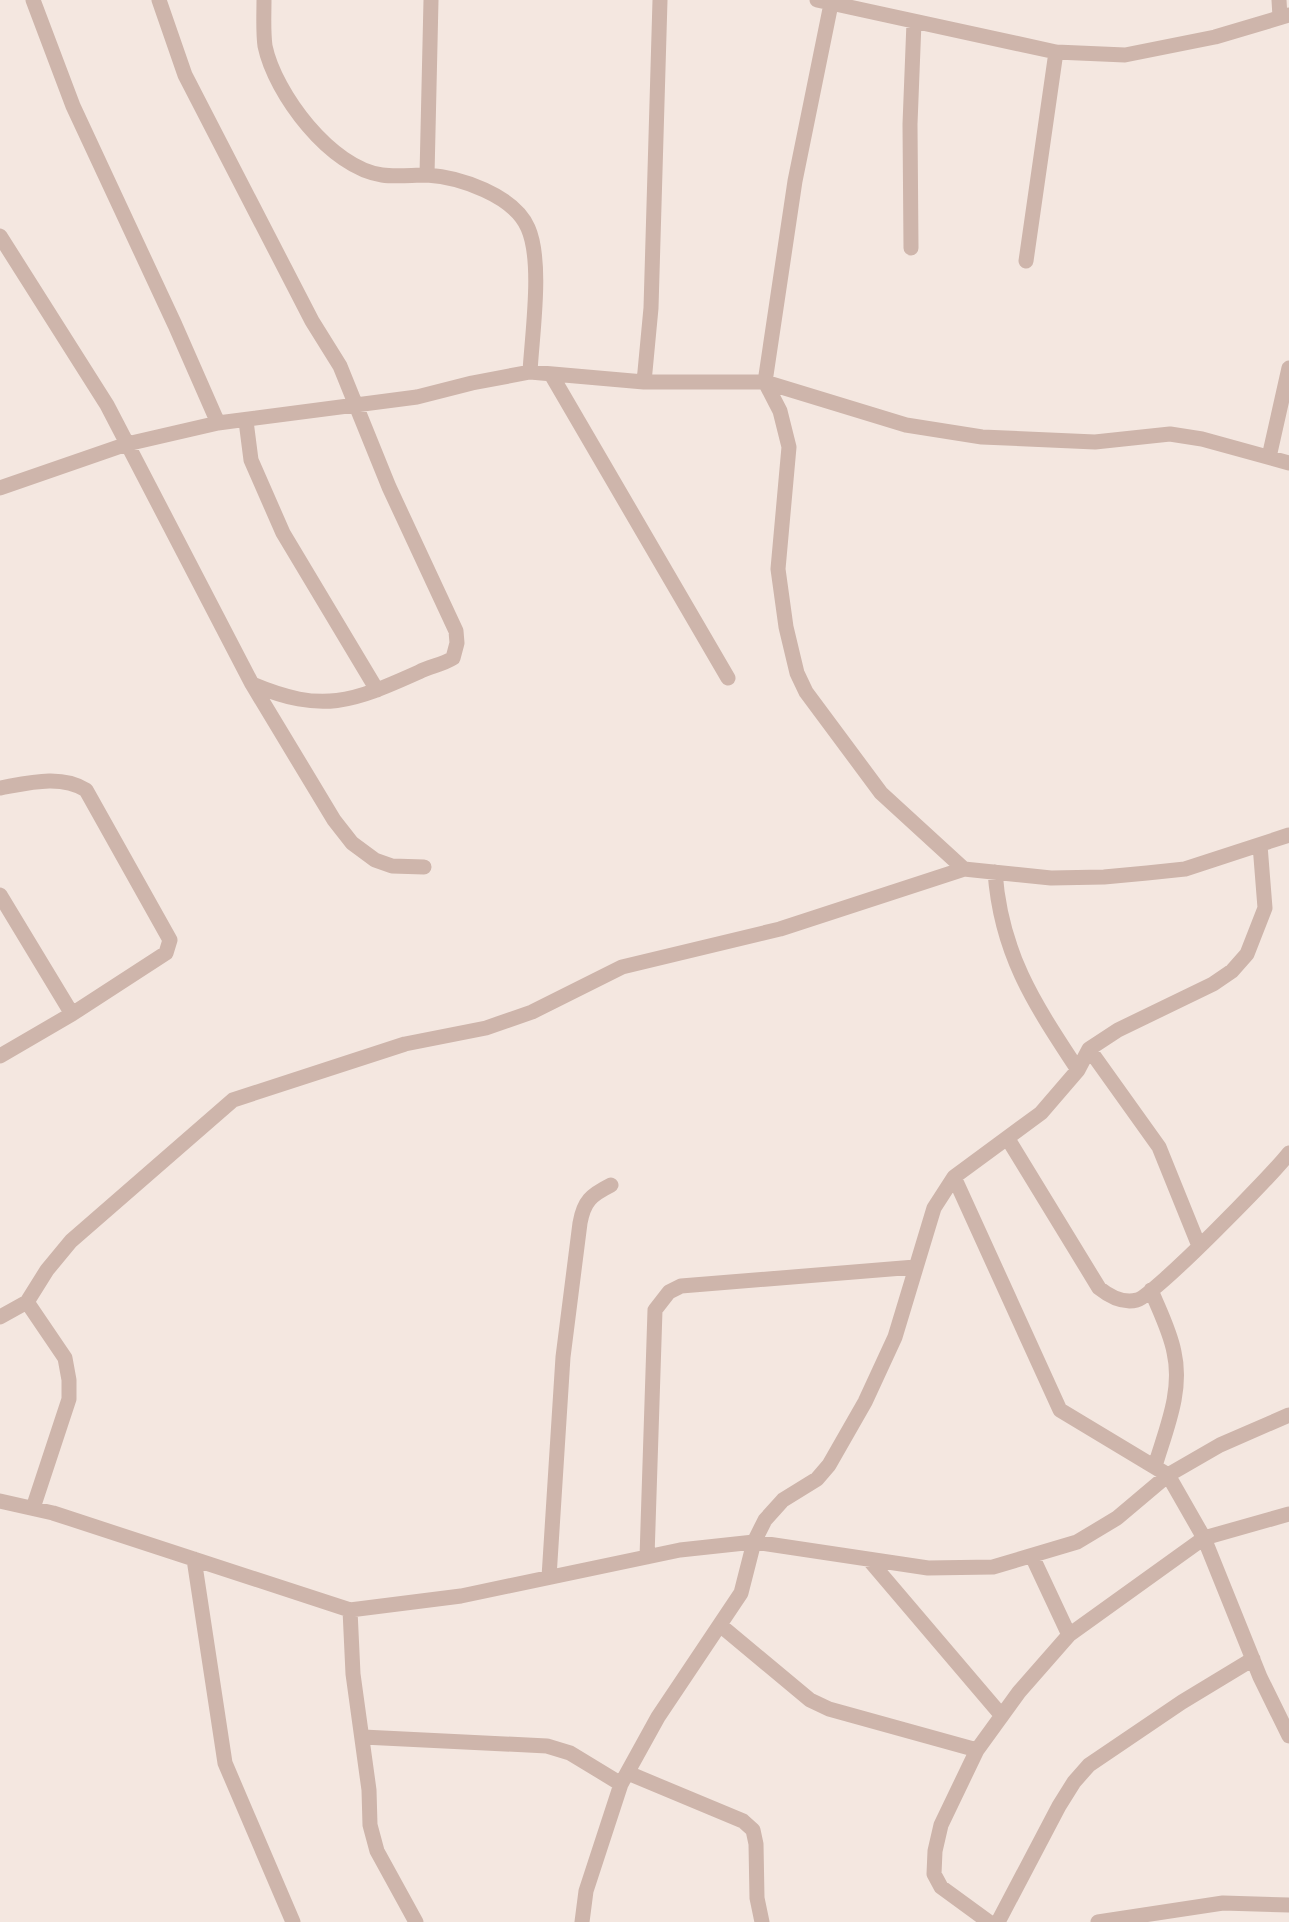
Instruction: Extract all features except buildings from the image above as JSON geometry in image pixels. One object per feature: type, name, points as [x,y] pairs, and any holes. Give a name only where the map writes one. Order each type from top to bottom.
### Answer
[{"type":"street","points":[[33,0],[73,106],[171,315],[218,423]]},
{"type":"street","points":[[159,0],[185,75],[312,321],[340,366],[358,405],[389,487],[456,631],[457,643],[453,658],[442,665],[421,670],[377,690],[328,703],[311,703],[280,696],[252,684]]},
{"type":"street","points":[[264,0],[265,46],[290,100],[311,131],[342,160],[381,175],[428,175],[459,179],[508,204],[528,226],[534,250],[530,372]]},
{"type":"street","points":[[428,175],[431,0]]},
{"type":"street","points":[[644,382],[651,308],[660,0]]},
{"type":"street","points":[[884,15],[888,0]]},
{"type":"street","points":[[964,868],[881,793],[806,692],[801,682],[786,627],[778,569],[789,447],[780,411],[765,382],[824,2],[1056,52],[1125,55],[1215,37],[1285,16],[1279,0]]},
{"type":"street","points":[[911,248],[910,124],[914,22]]},
{"type":"street","points":[[1026,261],[1056,52]]},
{"type":"street","points":[[0,236],[107,405],[252,684],[326,806],[352,843],[375,860],[392,866],[424,867]]},
{"type":"street","points":[[1269,458],[1289,368]]},
{"type":"street","points":[[1,486],[127,444],[218,423],[417,397],[530,372],[552,376],[644,382],[765,382],[906,425],[982,437],[1095,442],[1170,434],[1289,463]]},
{"type":"street","points":[[552,376],[728,678]]},
{"type":"street","points":[[246,421],[251,460],[283,533],[377,690]]},
{"type":"street","points":[[0,788],[34,782],[59,781],[75,783],[86,790],[170,940],[166,953],[72,1014],[0,1056]]},
{"type":"street","points":[[0,1317],[27,1302],[47,1270],[72,1241],[233,1100],[405,1044],[486,1028],[532,1012],[622,967],[780,929],[964,868],[1052,878],[1114,876],[1185,868],[1289,835]]},
{"type":"street","points":[[582,1922],[586,1892],[625,1778],[658,1717],[741,1593],[754,1542],[765,1520],[783,1500],[817,1479],[829,1465],[866,1402],[895,1337],[934,1208],[954,1177],[1041,1113],[1078,1070],[1089,1050],[1118,1030],[1213,984],[1232,971],[1246,954],[1265,908],[1260,845]]},
{"type":"street","points":[[995,872],[998,908],[1005,939],[1038,1010],[1078,1070]]},
{"type":"street","points":[[0,895],[72,1014]]},
{"type":"street","points":[[1089,1050],[1158,1148],[1199,1246]]},
{"type":"street","points":[[1008,1138],[1099,1288],[1112,1298],[1125,1300],[1138,1300],[1151,1290],[1199,1246],[1289,1153]]},
{"type":"street","points":[[954,1177],[1060,1410],[1074,1421],[1162,1471],[1204,1538],[1253,1659],[1289,1736]]},
{"type":"street","points":[[549,1577],[563,1357],[580,1223],[584,1205],[590,1196],[611,1185]]},
{"type":"street","points":[[647,1557],[655,1310],[669,1292],[681,1286],[915,1267]]},
{"type":"street","points":[[1151,1290],[1174,1351],[1177,1375],[1176,1394],[1162,1471]]},
{"type":"street","points":[[27,1302],[65,1358],[69,1390],[69,1400],[33,1508]]},
{"type":"street","points":[[0,1501],[33,1508],[350,1610],[460,1596],[647,1557],[754,1542],[928,1568],[993,1568],[1077,1542],[1117,1518],[1162,1471],[1289,1415]]},
{"type":"street","points":[[988,1922],[941,1887],[934,1874],[935,1851],[941,1825],[977,1750],[1002,1716],[1045,1660],[1069,1635],[1204,1538],[1289,1514]]},
{"type":"street","points":[[1032,1556],[1069,1635]]},
{"type":"street","points":[[194,1559],[225,1763],[292,1922]]},
{"type":"street","points":[[870,1561],[1002,1716]]},
{"type":"street","points":[[350,1610],[353,1674],[363,1737],[370,1825],[377,1851],[416,1922]]},
{"type":"street","points":[[720,1625],[810,1700],[829,1709],[977,1750]]},
{"type":"street","points":[[998,1922],[1059,1806],[1074,1782],[1089,1765],[1182,1702],[1253,1659]]},
{"type":"street","points":[[363,1737],[547,1746],[570,1753],[625,1778],[743,1821],[753,1830],[756,1844],[757,1898],[762,1922]]},
{"type":"street","points":[[1098,1922],[1223,1903],[1289,1905]]}]
